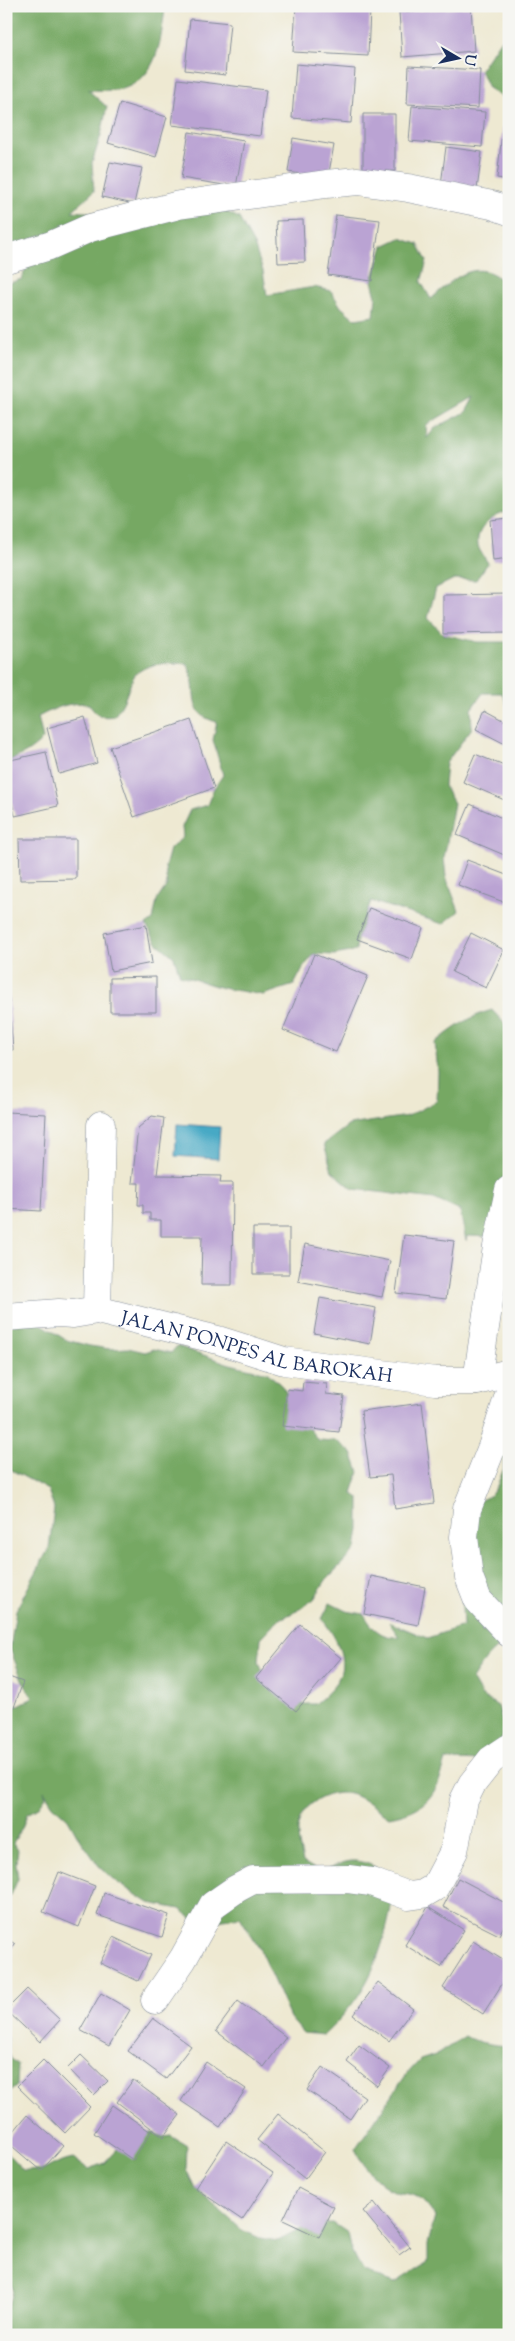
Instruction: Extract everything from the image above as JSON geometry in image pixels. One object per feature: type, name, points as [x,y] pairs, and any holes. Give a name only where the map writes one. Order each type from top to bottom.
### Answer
[{"type":"street","points":[[6,259],[49,246],[90,228],[179,205],[326,184],[358,181],[408,188],[492,205],[509,211]]},
{"type":"street","points":[[97,1310],[101,1125]]},
{"type":"street","points":[[477,1381],[497,1247],[509,1190]]},
{"type":"street","name":"JALAN PONPES AL BAROKAH","points":[[6,1317],[59,1313],[72,1314],[97,1310],[218,1340],[284,1361],[435,1381],[477,1381],[509,1373]]},
{"type":"street","points":[[509,1395],[492,1447],[469,1502],[464,1537],[469,1577],[478,1600],[509,1633]]},
{"type":"street","points":[[155,2000],[183,1959],[213,1905],[236,1888],[253,1880],[348,1879],[371,1882],[409,1896],[423,1894],[436,1887],[454,1851],[464,1800],[472,1784],[491,1760],[509,1748]]},
{"type":"green space","points":[[6,6],[168,6],[165,9],[157,53],[153,63],[140,80],[121,89],[88,90],[107,107],[92,163],[94,191],[72,211],[98,213],[215,206],[239,218],[254,245],[263,271],[267,295],[314,287],[331,291],[341,307],[355,319],[374,316],[376,297],[372,281],[383,246],[400,238],[418,244],[427,261],[421,282],[431,299],[452,281],[468,272],[477,270],[495,275],[509,289],[509,512],[492,519],[479,533],[478,545],[488,563],[476,580],[454,579],[436,588],[428,618],[443,634],[477,642],[509,642],[509,709],[502,693],[483,693],[471,709],[472,728],[446,763],[444,786],[454,803],[444,858],[446,877],[459,911],[443,924],[371,901],[357,939],[356,951],[334,955],[314,954],[303,968],[294,985],[263,995],[222,988],[180,975],[174,957],[157,943],[146,925],[153,920],[157,900],[167,885],[165,867],[170,849],[183,837],[182,827],[190,810],[207,805],[214,788],[223,775],[213,740],[217,722],[200,713],[196,706],[193,682],[187,664],[158,664],[137,673],[114,716],[106,717],[100,715],[89,704],[82,703],[63,706],[38,717],[43,739],[26,753],[6,761],[6,284],[22,279],[30,255],[6,276]],"holes":[[[474,397],[466,412],[435,428],[427,438],[426,425]]]},
{"type":"green space","points":[[509,36],[509,101],[488,88],[480,70],[501,39]]},
{"type":"green space","points":[[492,1010],[505,1024],[509,1032],[509,1234],[492,1237],[467,1236],[466,1241],[460,1211],[434,1199],[353,1189],[332,1171],[324,1144],[349,1125],[408,1116],[437,1101],[438,1072],[435,1043],[462,1024]]},
{"type":"green space","points":[[6,1319],[34,1319],[66,1340],[90,1346],[110,1349],[128,1348],[145,1352],[154,1349],[171,1353],[177,1346],[230,1364],[268,1373],[282,1386],[306,1425],[318,1440],[337,1441],[352,1453],[359,1472],[352,1493],[359,1498],[359,1529],[356,1549],[326,1580],[314,1599],[297,1611],[278,1620],[261,1638],[259,1662],[267,1681],[297,1704],[315,1704],[332,1689],[339,1677],[342,1662],[341,1654],[335,1639],[322,1619],[330,1603],[346,1611],[364,1614],[378,1632],[387,1636],[399,1637],[389,1622],[427,1638],[463,1626],[462,1607],[473,1504],[491,1495],[497,1486],[504,1468],[502,1445],[509,1431],[509,1642],[492,1652],[472,1679],[482,1696],[498,1706],[503,1723],[503,1736],[498,1747],[487,1761],[446,1760],[434,1792],[421,1805],[402,1814],[389,1817],[356,1796],[340,1793],[332,1794],[316,1801],[309,1806],[300,1819],[298,1835],[303,1862],[320,1872],[347,1862],[363,1862],[382,1872],[389,1884],[392,1898],[382,1945],[372,1971],[363,1989],[351,2006],[324,2035],[303,2033],[290,2018],[259,1948],[240,1917],[218,1921],[196,1921],[180,1909],[149,1903],[115,1881],[99,1866],[68,1819],[53,1805],[44,1791],[46,1797],[38,1808],[27,1814],[22,1828],[13,1843],[18,1850],[16,1863],[18,1879],[11,1895],[6,1896],[6,1711],[33,1698],[23,1682],[10,1649],[16,1610],[49,1548],[54,1508],[48,1490],[6,1467]]},
{"type":"green space","points":[[6,2036],[10,2059],[18,2064],[17,2086],[6,2095]]},
{"type":"green space","points":[[465,2036],[480,2042],[509,2046],[509,2335],[6,2335],[6,2314],[13,2290],[10,2280],[6,2275],[6,2152],[23,2170],[41,2171],[57,2163],[73,2159],[89,2169],[104,2163],[118,2148],[151,2132],[163,2137],[171,2136],[187,2146],[186,2169],[195,2188],[242,2230],[260,2238],[278,2241],[311,2224],[333,2223],[348,2233],[352,2252],[364,2272],[395,2283],[428,2262],[428,2244],[435,2217],[426,2204],[416,2196],[396,2192],[387,2188],[376,2179],[366,2168],[355,2149],[406,2075],[420,2060],[438,2054]]},
{"type":"water","points":[[177,1124],[220,1127],[218,1159],[175,1156]]},
{"type":"building","points":[[296,6],[370,10],[368,56],[293,52]]},
{"type":"building","points":[[471,7],[474,51],[402,57],[399,12]]},
{"type":"building","points":[[190,19],[230,23],[225,75],[185,70]]},
{"type":"building","points":[[296,64],[355,69],[351,123],[292,118]]},
{"type":"building","points":[[409,66],[480,70],[478,108],[407,104]]},
{"type":"building","points":[[178,79],[266,90],[260,136],[172,125]]},
{"type":"building","points":[[120,103],[167,117],[156,157],[108,143]]},
{"type":"building","points":[[412,106],[485,112],[482,147],[409,141]]},
{"type":"building","points":[[363,114],[395,114],[395,171],[363,171]]},
{"type":"building","points":[[503,126],[509,127],[509,180],[497,178]]},
{"type":"building","points":[[189,132],[244,141],[236,187],[181,178]]},
{"type":"building","points":[[293,138],[334,145],[328,178],[288,172]]},
{"type":"building","points":[[446,147],[482,152],[476,197],[440,192]]},
{"type":"building","points":[[110,162],[142,168],[134,204],[102,197]]},
{"type":"building","points":[[336,215],[380,220],[372,281],[328,275]]},
{"type":"building","points":[[303,220],[305,262],[278,263],[276,221]]},
{"type":"building","points":[[509,518],[509,559],[493,561],[490,520]]},
{"type":"building","points":[[509,594],[509,633],[443,634],[443,595]]},
{"type":"building","points":[[485,710],[509,723],[509,746],[476,729]]},
{"type":"building","points":[[85,717],[97,763],[59,774],[47,728]]},
{"type":"building","points":[[191,720],[214,788],[134,817],[110,747]]},
{"type":"building","points":[[46,752],[58,806],[15,816],[6,777],[6,761]]},
{"type":"building","points":[[475,754],[509,768],[509,802],[463,782]]},
{"type":"building","points":[[470,804],[509,821],[509,857],[457,835]]},
{"type":"building","points":[[19,839],[76,839],[76,879],[20,880]]},
{"type":"building","points":[[467,860],[509,876],[509,904],[458,885]]},
{"type":"building","points":[[369,908],[423,928],[412,959],[357,939]]},
{"type":"building","points":[[146,925],[152,963],[111,971],[104,933]]},
{"type":"building","points":[[471,933],[504,950],[486,988],[452,972]]},
{"type":"building","points":[[314,954],[368,976],[336,1052],[283,1030]]},
{"type":"building","points":[[156,977],[156,1012],[110,1012],[110,978]]},
{"type":"building","points":[[8,990],[13,1050],[6,1050],[6,991]]},
{"type":"building","points":[[6,1112],[46,1114],[41,1211],[6,1209]]},
{"type":"building","points":[[152,1116],[164,1118],[157,1175],[221,1176],[220,1183],[233,1183],[232,1285],[201,1285],[202,1236],[161,1236],[161,1220],[150,1220],[150,1213],[143,1213],[143,1205],[138,1205],[139,1183],[132,1183],[138,1128]]},
{"type":"building","points":[[253,1228],[289,1228],[289,1274],[253,1274]]},
{"type":"building","points":[[404,1235],[454,1241],[446,1299],[396,1293]]},
{"type":"building","points":[[305,1244],[390,1261],[382,1297],[298,1281]]},
{"type":"building","points":[[320,1298],[376,1308],[370,1344],[314,1333]]},
{"type":"building","points":[[303,1382],[327,1384],[326,1394],[344,1396],[339,1432],[282,1426],[287,1389],[302,1391]]},
{"type":"building","points":[[422,1403],[434,1503],[395,1509],[391,1475],[370,1477],[361,1411]]},
{"type":"building","points":[[371,1576],[425,1587],[418,1625],[364,1614]]},
{"type":"building","points":[[300,1624],[341,1658],[296,1711],[256,1678]]},
{"type":"building","points":[[6,1676],[23,1682],[7,1727],[6,1727]]},
{"type":"building","points":[[59,1872],[95,1886],[79,1927],[43,1912]]},
{"type":"building","points":[[458,1878],[509,1905],[509,1916],[499,1935],[443,1907]]},
{"type":"building","points":[[104,1893],[169,1915],[162,1937],[97,1915]]},
{"type":"building","points":[[428,1907],[464,1930],[441,1967],[405,1945]]},
{"type":"building","points":[[113,1937],[151,1955],[138,1981],[100,1963]]},
{"type":"building","points":[[6,1938],[15,1944],[6,1957]]},
{"type":"building","points":[[473,1941],[509,1964],[509,1973],[483,2014],[443,1988]]},
{"type":"building","points":[[378,1982],[413,2009],[389,2041],[353,2015]]},
{"type":"building","points":[[27,1989],[60,2020],[40,2042],[6,2010]]},
{"type":"building","points":[[101,1993],[130,2010],[109,2046],[80,2030]]},
{"type":"building","points":[[238,2001],[286,2037],[264,2067],[216,2031]]},
{"type":"building","points":[[153,2018],[191,2046],[166,2079],[128,2051]]},
{"type":"building","points":[[359,2045],[390,2068],[377,2086],[347,2062]]},
{"type":"building","points":[[81,2055],[108,2081],[94,2095],[68,2068]]},
{"type":"building","points":[[43,2060],[90,2107],[65,2133],[17,2086]]},
{"type":"building","points":[[206,2062],[246,2089],[220,2127],[181,2101]]},
{"type":"building","points":[[322,2067],[365,2097],[350,2119],[307,2090]]},
{"type":"building","points":[[133,2080],[180,2115],[163,2137],[117,2102]]},
{"type":"building","points":[[112,2105],[151,2132],[133,2160],[94,2133]]},
{"type":"building","points":[[278,2114],[325,2152],[305,2179],[257,2140]]},
{"type":"building","points":[[27,2115],[63,2146],[41,2171],[6,2141]]},
{"type":"building","points":[[226,2141],[273,2173],[242,2220],[195,2188]]},
{"type":"building","points":[[298,2188],[334,2207],[319,2237],[283,2220]]},
{"type":"building","points":[[374,2202],[410,2247],[399,2255],[363,2211]]}]
